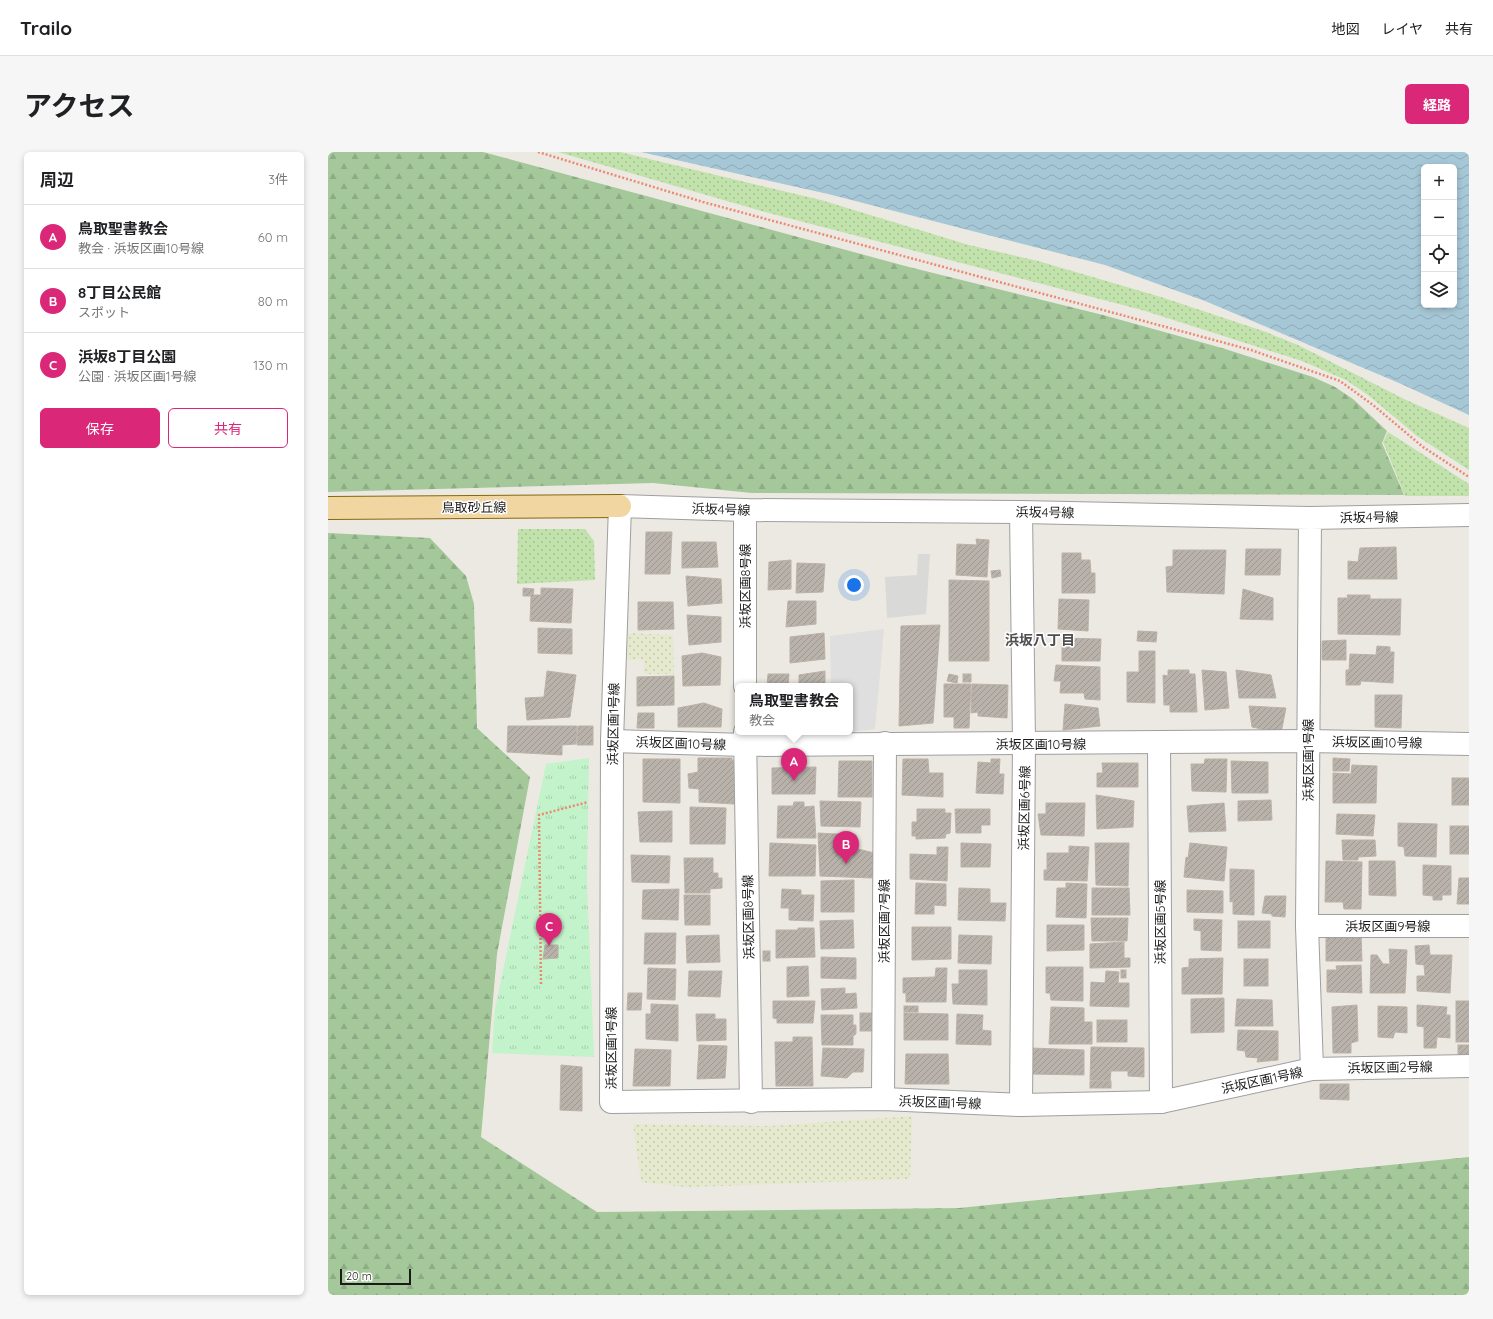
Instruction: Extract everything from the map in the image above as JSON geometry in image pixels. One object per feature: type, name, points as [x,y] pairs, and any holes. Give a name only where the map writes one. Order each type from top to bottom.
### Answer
[{"type":"main road","name":"鳥取砂丘線","points":[[328,508],[620,506]]},
{"type":"street","name":"浜坂4号線","points":[[620,506],[745,510],[1021,512],[1310,518],[1469,515]]},
{"type":"street","name":"浜坂区画1号線","points":[[620,506],[612,742],[611,1102],[751,1102],[883,1099],[1021,1105],[1161,1102],[1312,1069],[1307,926],[1310,518]]},
{"type":"street","name":"浜坂区画8号線","points":[[745,510],[745,683]]},
{"type":"street","name":"浜坂区画6号線","points":[[1021,512],[1024,744],[1021,1105]]},
{"type":"street","name":"浜坂区画8号線","points":[[745,739],[751,1102]]},
{"type":"street","name":"浜坂区画10号線","points":[[612,742],[745,739],[885,743],[1024,744],[1308,741],[1469,744]]},
{"type":"street","name":"浜坂区画7号線","points":[[883,1099],[885,743]]},
{"type":"street","name":"浜坂区画5号線","points":[[1159,743],[1161,1102]]},
{"type":"street","name":"浜坂区画9号線","points":[[1307,926],[1469,926]]},
{"type":"street","name":"浜坂区画2号線","points":[[1312,1069],[1469,1066]]},
{"type":"path","points":[[538,152],[703,202],[1251,350],[1340,381],[1373,405],[1423,447],[1469,477]]},
{"type":"path","points":[[589,808],[588,802],[590,796]]},
{"type":"path","points":[[541,984],[539,815],[588,802]]},
{"type":"shaded area","points":[[918,554],[930,554],[926,614],[887,618],[885,577],[917,575]]},
{"type":"shaded area","points":[[884,629],[875,729],[853,732],[853,683],[831,683],[830,636]]},
{"type":"green space","points":[[328,152],[483,152],[909,267],[1103,315],[1222,348],[1313,377],[1335,387],[1353,399],[1387,431],[1382,443],[1404,495],[752,493],[653,483],[328,492]]},
{"type":"green space","points":[[558,152],[620,152],[821,200],[969,245],[1038,261],[1161,297],[1266,332],[1298,345],[1404,399],[1469,428],[1469,470],[1417,436],[1368,395],[1346,380],[1302,361],[1142,310],[765,212]]},
{"type":"green space","points":[[1388,432],[1469,484],[1469,496],[1405,496],[1383,442]]},
{"type":"green space","points":[[518,529],[585,529],[594,541],[595,580],[517,584]]},
{"type":"green space","points":[[328,533],[430,538],[466,576],[474,604],[477,728],[530,777],[497,954],[481,1137],[597,1212],[959,1208],[1469,1157],[1469,1295],[328,1295]]},
{"type":"green space","points":[[627,633],[673,635],[674,674],[644,674],[644,659],[627,660]]},
{"type":"green space","points":[[589,758],[587,882],[594,1057],[492,1053],[495,1009],[546,764]]},
{"type":"green space","points":[[912,1116],[910,1179],[725,1186],[685,1187],[641,1182],[633,1124],[771,1126]]},
{"type":"water","points":[[641,152],[1469,152],[1469,415],[1399,383],[1205,301],[1105,265],[828,194]]},
{"type":"building","points":[[646,532],[672,532],[670,574],[645,574]]},
{"type":"building","points":[[976,539],[989,540],[987,577],[956,575],[957,544],[977,545]]},
{"type":"building","points":[[682,542],[716,542],[718,567],[682,568]]},
{"type":"building","points":[[1396,547],[1397,579],[1348,579],[1348,561],[1358,562],[1360,548]]},
{"type":"building","points":[[1246,549],[1281,549],[1280,575],[1245,575]]},
{"type":"building","points":[[1173,550],[1226,550],[1224,594],[1167,592],[1166,567],[1173,566]]},
{"type":"building","points":[[1062,553],[1081,553],[1081,560],[1090,560],[1091,573],[1095,573],[1095,593],[1062,593]]},
{"type":"building","points":[[791,560],[791,589],[768,590],[769,562]]},
{"type":"building","points":[[797,563],[825,564],[823,592],[796,593]]},
{"type":"building","points":[[1000,570],[1001,576],[992,578],[991,571]]},
{"type":"building","points":[[686,576],[721,579],[722,603],[688,606]]},
{"type":"building","points":[[949,580],[989,581],[989,661],[949,661]]},
{"type":"building","points":[[523,588],[534,589],[533,595],[541,595],[541,588],[573,589],[571,623],[530,621],[531,596],[523,596]]},
{"type":"building","points":[[1243,589],[1273,598],[1273,620],[1240,619]]},
{"type":"building","points":[[1347,595],[1370,595],[1370,599],[1401,599],[1400,635],[1338,634],[1338,598],[1348,598]]},
{"type":"building","points":[[1059,599],[1089,600],[1088,631],[1058,629]]},
{"type":"building","points":[[788,601],[816,601],[816,624],[786,627]]},
{"type":"building","points":[[638,602],[673,602],[674,629],[638,630]]},
{"type":"building","points":[[687,615],[721,617],[721,642],[689,645]]},
{"type":"building","points":[[940,625],[933,723],[899,726],[901,626]]},
{"type":"building","points":[[538,628],[572,629],[572,654],[538,653]]},
{"type":"building","points":[[1138,631],[1157,632],[1156,642],[1137,641]]},
{"type":"building","points":[[824,633],[825,659],[790,663],[790,637]]},
{"type":"building","points":[[1062,638],[1101,639],[1100,661],[1062,661]]},
{"type":"building","points":[[1346,640],[1346,660],[1322,660],[1322,641]]},
{"type":"building","points":[[1377,646],[1390,647],[1390,652],[1394,652],[1393,683],[1361,681],[1360,685],[1346,685],[1346,670],[1349,670],[1350,654],[1376,655]]},
{"type":"building","points":[[1139,651],[1155,651],[1155,703],[1127,702],[1127,672],[1139,672]]},
{"type":"building","points":[[702,653],[721,657],[720,685],[683,686],[682,656]]},
{"type":"building","points":[[1056,665],[1100,667],[1100,700],[1085,699],[1084,693],[1060,693],[1061,681],[1054,681]]},
{"type":"building","points":[[1168,670],[1189,670],[1189,674],[1195,674],[1197,712],[1170,712],[1170,705],[1164,705],[1163,675],[1168,676]]},
{"type":"building","points":[[1202,670],[1226,672],[1229,708],[1205,710]]},
{"type":"building","points":[[1236,670],[1271,675],[1276,698],[1239,698]]},
{"type":"building","points":[[547,671],[576,675],[570,717],[527,720],[525,698],[544,697]]},
{"type":"building","points":[[825,671],[825,683],[799,683],[799,675]]},
{"type":"building","points":[[768,674],[789,674],[788,683],[767,683]]},
{"type":"building","points":[[949,674],[958,676],[957,683],[947,681]]},
{"type":"building","points":[[963,674],[971,674],[971,682],[963,682]]},
{"type":"building","points":[[674,676],[674,705],[637,706],[637,677]]},
{"type":"building","points":[[944,684],[971,684],[969,728],[954,728],[954,717],[944,717]]},
{"type":"building","points":[[972,684],[1008,685],[1007,718],[978,716],[978,712],[971,713]]},
{"type":"building","points":[[1375,695],[1402,695],[1401,728],[1375,727]]},
{"type":"building","points":[[704,703],[722,709],[721,727],[678,727],[678,708]]},
{"type":"building","points":[[1065,704],[1098,708],[1100,726],[1063,730]]},
{"type":"building","points":[[1249,706],[1286,708],[1281,733],[1252,727]]},
{"type":"building","points":[[638,713],[654,713],[654,728],[637,728]]},
{"type":"building","points":[[508,726],[577,726],[576,744],[562,745],[562,755],[507,752]]},
{"type":"building","points":[[578,726],[593,726],[593,745],[577,745]]},
{"type":"building","points":[[698,758],[732,758],[732,761],[737,760],[734,804],[699,802],[699,789],[689,788],[688,774],[698,772]]},
{"type":"building","points":[[1333,758],[1350,759],[1349,771],[1333,771]]},
{"type":"building","points":[[643,759],[680,759],[680,803],[643,802]]},
{"type":"building","points":[[903,759],[928,759],[929,773],[943,773],[943,797],[902,795]]},
{"type":"building","points":[[991,759],[1000,759],[999,774],[1004,774],[1003,794],[976,793],[978,762],[991,763]]},
{"type":"building","points":[[1205,759],[1227,759],[1226,792],[1192,791],[1191,764],[1204,764]]},
{"type":"building","points":[[839,761],[872,761],[872,797],[838,797]]},
{"type":"building","points":[[1231,761],[1268,762],[1268,793],[1232,793]]},
{"type":"building","points":[[1102,763],[1138,763],[1138,787],[1097,787],[1097,773],[1103,773]]},
{"type":"building","points":[[1352,765],[1377,766],[1376,803],[1333,803],[1333,773],[1351,774]]},
{"type":"building","points":[[816,767],[815,794],[772,794],[772,768]]},
{"type":"building","points":[[1452,778],[1469,778],[1469,805],[1452,805]]},
{"type":"building","points":[[1096,795],[1134,801],[1133,827],[1097,829]]},
{"type":"building","points":[[1271,800],[1272,820],[1238,821],[1238,801]]},
{"type":"building","points":[[820,801],[861,802],[860,827],[821,826]]},
{"type":"building","points":[[794,802],[804,802],[804,807],[814,806],[816,838],[777,838],[778,806],[793,806]]},
{"type":"building","points":[[1046,803],[1085,803],[1084,836],[1041,835],[1038,814],[1046,814]]},
{"type":"building","points":[[1224,803],[1226,831],[1189,832],[1187,806]]},
{"type":"building","points":[[690,807],[726,808],[725,844],[690,844]]},
{"type":"building","points":[[917,809],[945,809],[945,813],[951,813],[950,833],[946,834],[945,838],[916,839],[916,836],[912,836],[912,822],[917,822]]},
{"type":"building","points":[[955,809],[990,809],[990,825],[981,825],[981,833],[956,833]]},
{"type":"building","points":[[672,811],[672,842],[640,842],[638,812]]},
{"type":"building","points":[[1337,814],[1375,815],[1373,836],[1336,834]]},
{"type":"building","points":[[1398,823],[1437,824],[1436,857],[1405,856],[1404,847],[1398,846]]},
{"type":"building","points":[[1450,826],[1469,826],[1469,854],[1450,854]]},
{"type":"building","points":[[818,833],[856,835],[858,849],[874,853],[872,878],[820,876]]},
{"type":"building","points":[[1342,840],[1375,840],[1376,856],[1358,857],[1358,860],[1343,860]]},
{"type":"building","points":[[770,843],[816,845],[815,876],[769,876]]},
{"type":"building","points":[[961,843],[991,844],[990,867],[961,867]]},
{"type":"building","points":[[1095,843],[1129,843],[1128,886],[1096,885]]},
{"type":"building","points":[[1190,843],[1227,847],[1224,881],[1184,877],[1186,857],[1188,858]]},
{"type":"building","points":[[1069,846],[1089,847],[1087,881],[1044,880],[1044,870],[1047,870],[1047,853],[1069,853]]},
{"type":"building","points":[[937,847],[948,847],[947,881],[910,879],[910,854],[937,855]]},
{"type":"building","points":[[631,855],[670,856],[669,883],[632,882]]},
{"type":"building","points":[[684,858],[713,858],[713,873],[718,873],[718,878],[722,878],[722,888],[710,889],[710,893],[685,893]]},
{"type":"building","points":[[1326,861],[1362,862],[1361,909],[1344,909],[1343,902],[1325,902]]},
{"type":"building","points":[[1369,861],[1395,861],[1396,896],[1369,895]]},
{"type":"building","points":[[1423,865],[1451,866],[1451,895],[1442,895],[1442,900],[1433,900],[1433,896],[1423,895]]},
{"type":"building","points":[[1230,869],[1254,870],[1254,915],[1233,914],[1233,901],[1230,902]]},
{"type":"building","points":[[1459,878],[1469,878],[1469,904],[1457,904]]},
{"type":"building","points":[[854,880],[854,912],[821,912],[821,881]]},
{"type":"building","points":[[916,883],[946,884],[946,906],[934,905],[934,914],[915,914]]},
{"type":"building","points":[[1066,883],[1087,884],[1086,918],[1056,917],[1057,888],[1066,888]]},
{"type":"building","points":[[959,888],[990,889],[990,903],[1006,903],[1005,921],[958,920]]},
{"type":"building","points":[[1092,888],[1129,888],[1130,915],[1092,915]]},
{"type":"building","points":[[679,889],[678,920],[642,919],[643,890]]},
{"type":"building","points":[[782,889],[801,890],[801,895],[814,895],[813,921],[789,920],[789,908],[781,908]]},
{"type":"building","points":[[1187,890],[1223,891],[1223,913],[1187,912]]},
{"type":"building","points":[[684,895],[710,895],[710,925],[685,925]]},
{"type":"building","points":[[1265,896],[1286,896],[1285,917],[1272,916],[1272,914],[1262,913]]},
{"type":"building","points":[[1091,918],[1128,918],[1127,941],[1092,941]]},
{"type":"building","points":[[1194,919],[1222,920],[1221,951],[1201,950],[1201,931],[1194,930]]},
{"type":"building","points":[[853,920],[854,948],[821,949],[820,921]]},
{"type":"building","points":[[1238,921],[1270,921],[1270,948],[1238,948]]},
{"type":"building","points":[[1047,925],[1084,925],[1084,950],[1047,951]]},
{"type":"building","points":[[912,927],[951,927],[951,959],[912,960]]},
{"type":"building","points":[[798,928],[814,928],[815,957],[776,958],[776,930],[798,930]]},
{"type":"building","points":[[645,933],[676,933],[675,964],[644,964]]},
{"type":"building","points":[[1331,933],[1361,934],[1362,961],[1326,961],[1326,938]]},
{"type":"building","points":[[719,935],[720,962],[687,963],[686,936]]},
{"type":"building","points":[[959,935],[992,936],[991,964],[958,963]]},
{"type":"building","points":[[1124,942],[1124,958],[1130,958],[1130,967],[1090,968],[1090,944]]},
{"type":"building","points":[[545,945],[558,945],[558,958],[543,959]]},
{"type":"building","points":[[1429,945],[1430,955],[1452,955],[1450,993],[1417,991],[1417,976],[1425,976],[1424,965],[1416,964],[1415,946]]},
{"type":"building","points":[[1389,949],[1407,950],[1405,993],[1370,993],[1371,955],[1377,955],[1383,964],[1390,964]]},
{"type":"building","points":[[763,951],[770,951],[770,961],[763,961]]},
{"type":"building","points":[[821,957],[856,958],[856,979],[821,978]]},
{"type":"building","points":[[1223,958],[1222,994],[1182,994],[1182,968],[1189,967],[1189,959]]},
{"type":"building","points":[[1244,959],[1268,959],[1268,986],[1244,986]]},
{"type":"building","points":[[1361,965],[1362,993],[1327,992],[1327,970],[1337,970],[1336,966]]},
{"type":"building","points":[[808,966],[809,996],[787,997],[787,967]]},
{"type":"building","points":[[1046,967],[1083,967],[1083,1001],[1051,1000],[1050,993],[1046,993]]},
{"type":"building","points":[[648,968],[676,969],[675,1000],[647,999]]},
{"type":"building","points":[[936,968],[947,968],[946,1002],[906,1002],[906,993],[903,993],[903,978],[935,977]]},
{"type":"building","points":[[959,970],[987,970],[987,1005],[953,1004],[952,984],[959,984]]},
{"type":"building","points":[[1121,970],[1126,970],[1126,978],[1121,978]]},
{"type":"building","points":[[689,971],[722,971],[720,997],[688,996]]},
{"type":"building","points":[[1106,971],[1119,972],[1118,983],[1129,983],[1129,1007],[1090,1006],[1091,982],[1105,983]]},
{"type":"building","points":[[845,988],[845,994],[856,993],[857,1008],[822,1010],[821,989]]},
{"type":"building","points":[[628,993],[642,993],[641,1010],[627,1010]]},
{"type":"building","points":[[1224,998],[1224,1032],[1191,1033],[1191,999]]},
{"type":"building","points":[[1237,999],[1272,1000],[1273,1026],[1235,1026]]},
{"type":"building","points":[[773,1001],[815,1001],[813,1023],[777,1023],[777,1019],[773,1018]]},
{"type":"building","points":[[1456,1001],[1469,1001],[1469,1042],[1456,1042]]},
{"type":"building","points":[[651,1004],[678,1005],[678,1041],[646,1039],[646,1014],[651,1014]]},
{"type":"building","points":[[1357,1005],[1358,1041],[1351,1043],[1351,1053],[1333,1053],[1332,1007]]},
{"type":"building","points":[[1417,1005],[1447,1007],[1446,1015],[1450,1015],[1450,1038],[1437,1037],[1436,1048],[1424,1048],[1424,1027],[1417,1026]]},
{"type":"building","points":[[904,1006],[918,1006],[918,1012],[904,1012]]},
{"type":"building","points":[[1378,1006],[1407,1007],[1407,1033],[1395,1032],[1393,1038],[1378,1037]]},
{"type":"building","points":[[1051,1007],[1084,1008],[1084,1022],[1092,1022],[1092,1044],[1049,1044]]},
{"type":"building","points":[[860,1013],[872,1013],[872,1031],[860,1031]]},
{"type":"building","points":[[904,1013],[948,1014],[948,1040],[904,1040]]},
{"type":"building","points":[[696,1014],[715,1014],[715,1019],[726,1019],[726,1040],[697,1041]]},
{"type":"building","points":[[957,1014],[983,1015],[982,1030],[991,1031],[991,1045],[956,1044]]},
{"type":"building","points":[[821,1015],[853,1015],[853,1025],[856,1025],[856,1034],[853,1036],[853,1045],[822,1045]]},
{"type":"building","points":[[1097,1020],[1127,1020],[1127,1042],[1097,1042]]},
{"type":"building","points":[[1238,1030],[1278,1031],[1278,1060],[1257,1062],[1258,1058],[1246,1057],[1245,1051],[1237,1050]]},
{"type":"building","points":[[793,1037],[812,1037],[813,1086],[776,1086],[775,1042],[793,1042]]},
{"type":"building","points":[[699,1045],[727,1046],[725,1078],[697,1079]]},
{"type":"building","points":[[1458,1045],[1469,1045],[1469,1056],[1458,1056]]},
{"type":"building","points":[[1091,1047],[1144,1048],[1144,1077],[1128,1076],[1128,1071],[1111,1071],[1110,1081],[1090,1080]]},
{"type":"building","points":[[823,1048],[864,1049],[863,1072],[853,1072],[847,1078],[821,1076]]},
{"type":"building","points":[[1031,1048],[1084,1050],[1084,1075],[1031,1074]]},
{"type":"building","points":[[635,1049],[671,1050],[670,1086],[633,1086]]},
{"type":"building","points":[[906,1054],[948,1054],[949,1084],[905,1084]]},
{"type":"building","points":[[561,1065],[582,1067],[582,1111],[560,1110]]},
{"type":"building","points":[[1090,1081],[1111,1081],[1111,1088],[1090,1088]]},
{"type":"building","points":[[1320,1084],[1349,1084],[1349,1100],[1320,1099]]},
{"type":"place","name":"鳥取聖書教会","points":[[794,781]]},
{"type":"place","name":"8丁目公民館","points":[[846,864]]},
{"type":"place","name":"浜坂8丁目公園","points":[[549,946]]},
{"type":"district","name":"浜坂八丁目","points":[[1040,640]]}]
